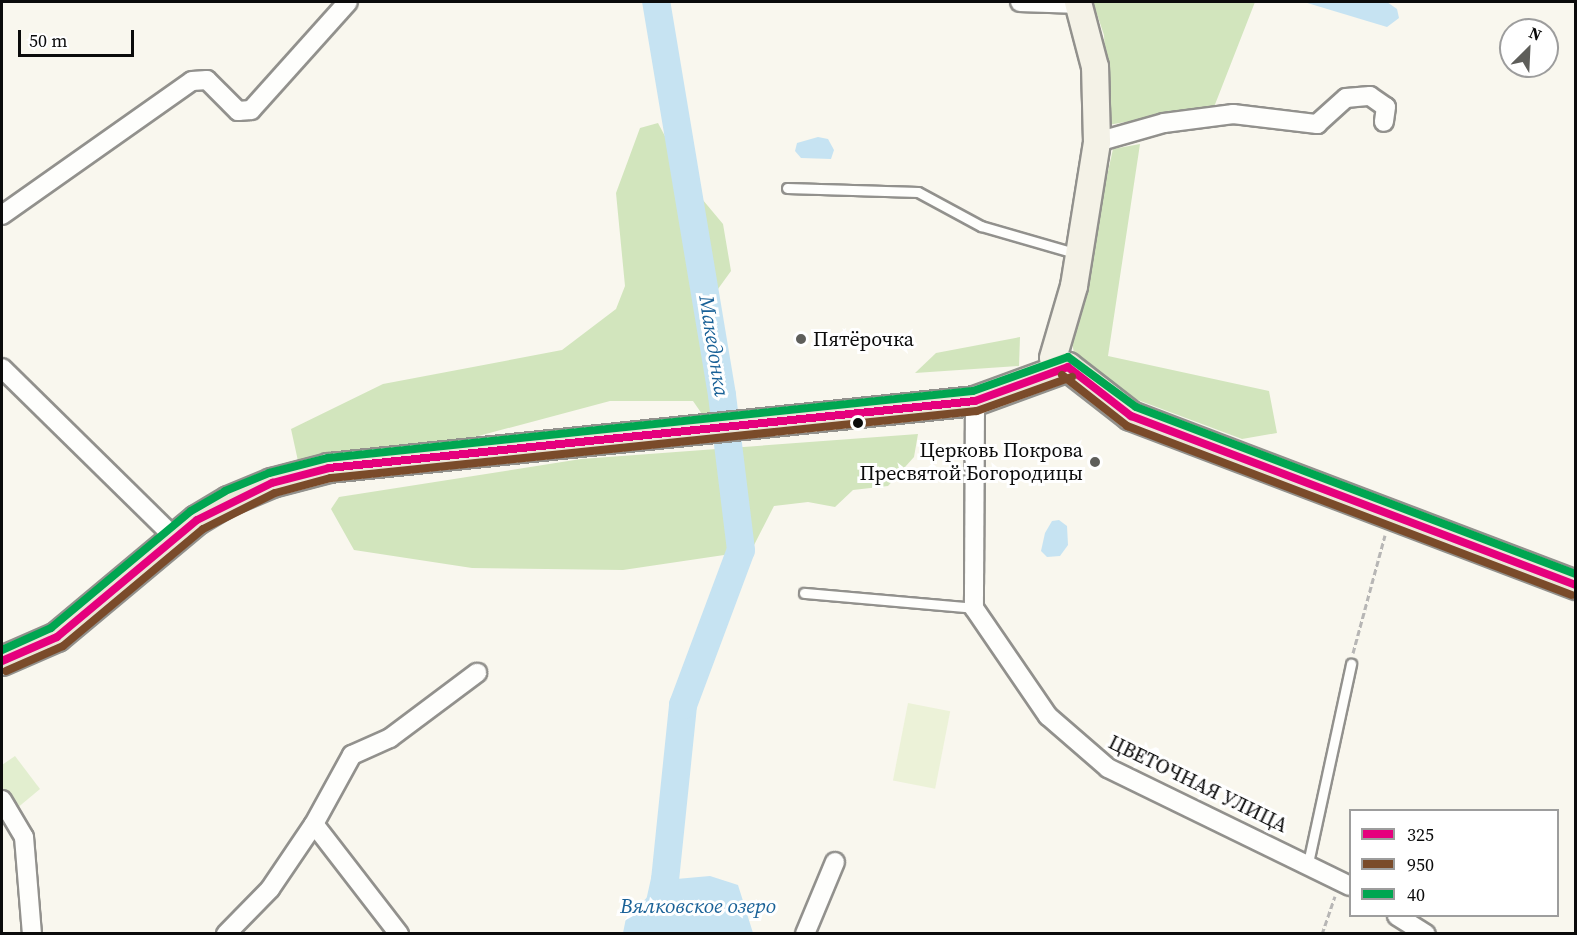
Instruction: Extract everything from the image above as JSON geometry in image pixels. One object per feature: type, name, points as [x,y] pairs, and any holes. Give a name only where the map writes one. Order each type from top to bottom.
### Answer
[{"type":"main road","points":[[1078,3],[1095,67],[1097,142],[1081,255],[1053,358],[1131,416],[1391,512],[1575,585]]},
{"type":"main road","points":[[2,661],[57,637],[175,538],[211,511],[249,491],[330,468],[975,401],[1068,367]]},
{"type":"street","points":[[2,215],[192,81],[207,80],[238,111],[252,110],[348,2]]},
{"type":"street","points":[[1020,2],[1078,3]]},
{"type":"street","points":[[1097,142],[1164,123],[1233,114],[1317,124],[1346,98],[1370,96],[1386,107],[1384,122]]},
{"type":"street","points":[[2,368],[175,538]]},
{"type":"street","points":[[974,608],[975,401]]},
{"type":"street","name":"ЦВЕТОЧНАЯ УЛИЦА","points":[[974,608],[1048,716],[1094,759],[1162,796],[1308,862],[1346,883]]},
{"type":"street","points":[[225,933],[270,889],[314,824],[352,756],[390,738],[477,673]]},
{"type":"street","points":[[2,800],[24,837],[32,933]]},
{"type":"street","points":[[314,824],[399,933]]},
{"type":"street","points":[[805,933],[835,862]]},
{"type":"street","points":[[1400,917],[1426,933]]},
{"type":"lane","points":[[787,188],[918,192],[981,226],[1081,255]]},
{"type":"lane","points":[[804,593],[974,608]]},
{"type":"lane","points":[[1308,862],[1351,664]]},
{"type":"path","points":[[1351,664],[1391,512]]},
{"type":"path","points":[[1322,933],[1346,883]]},
{"type":"green space","points":[[1093,2],[1255,2],[1214,107],[1108,125],[1104,35]]},
{"type":"green space","points":[[658,123],[692,187],[723,224],[731,271],[697,318],[714,411],[702,414],[693,401],[610,401],[456,442],[298,461],[291,429],[383,384],[562,350],[616,309],[625,286],[616,193],[640,128]]},
{"type":"green space","points":[[1140,144],[1108,356],[1269,391],[1277,433],[1242,439],[1079,378],[1071,338],[1113,149]]},
{"type":"green space","points":[[1020,337],[1019,366],[915,373],[936,353]]},
{"type":"green space","points":[[918,434],[914,457],[888,486],[853,490],[835,507],[808,502],[774,506],[751,551],[623,570],[472,568],[354,550],[331,509],[339,497],[581,459]]},
{"type":"green space","points":[[908,703],[950,711],[935,789],[893,781]]},
{"type":"green space","points":[[15,756],[40,789],[16,809],[2,787],[2,765]]},
{"type":"water","points":[[1304,2],[1387,2],[1397,9],[1399,18],[1387,27]]},
{"type":"water","points":[[818,137],[828,139],[834,150],[831,159],[801,158],[795,151],[797,143]]},
{"type":"water","points":[[1059,520],[1067,526],[1068,545],[1060,556],[1047,557],[1041,551],[1045,533],[1052,521]]},
{"type":"water","name":"Вялковское озеро","points":[[710,876],[738,885],[753,933],[623,933],[626,918],[665,880]]},
{"type":"waterway","name":"Македонка","points":[[653,934],[665,880],[683,705],[741,550],[722,395],[656,2]]},
{"type":"transit line","name":"40","points":[[2,650],[51,628],[191,511],[225,491],[269,473],[328,458],[973,391],[1068,357],[1136,407],[1576,574]]},
{"type":"transit line","name":"325","points":[[1068,367],[1131,416],[1576,585]]},
{"type":"transit line","name":"325","points":[[2,661],[57,637],[197,520],[272,483],[329,468],[975,401],[1068,367]]},
{"type":"transit line","name":"950","points":[[1062,375],[1127,426],[1572,595]]},
{"type":"transit line","name":"950","points":[[6,671],[63,646],[203,529],[275,493],[331,478],[977,411],[1072,377]]},
{"type":"place","name":"Пятёрочка","points":[[801,339]]},
{"type":"place","name":"Церковь Покрова Пресвятой Богородицы","points":[[1095,462]]}]
